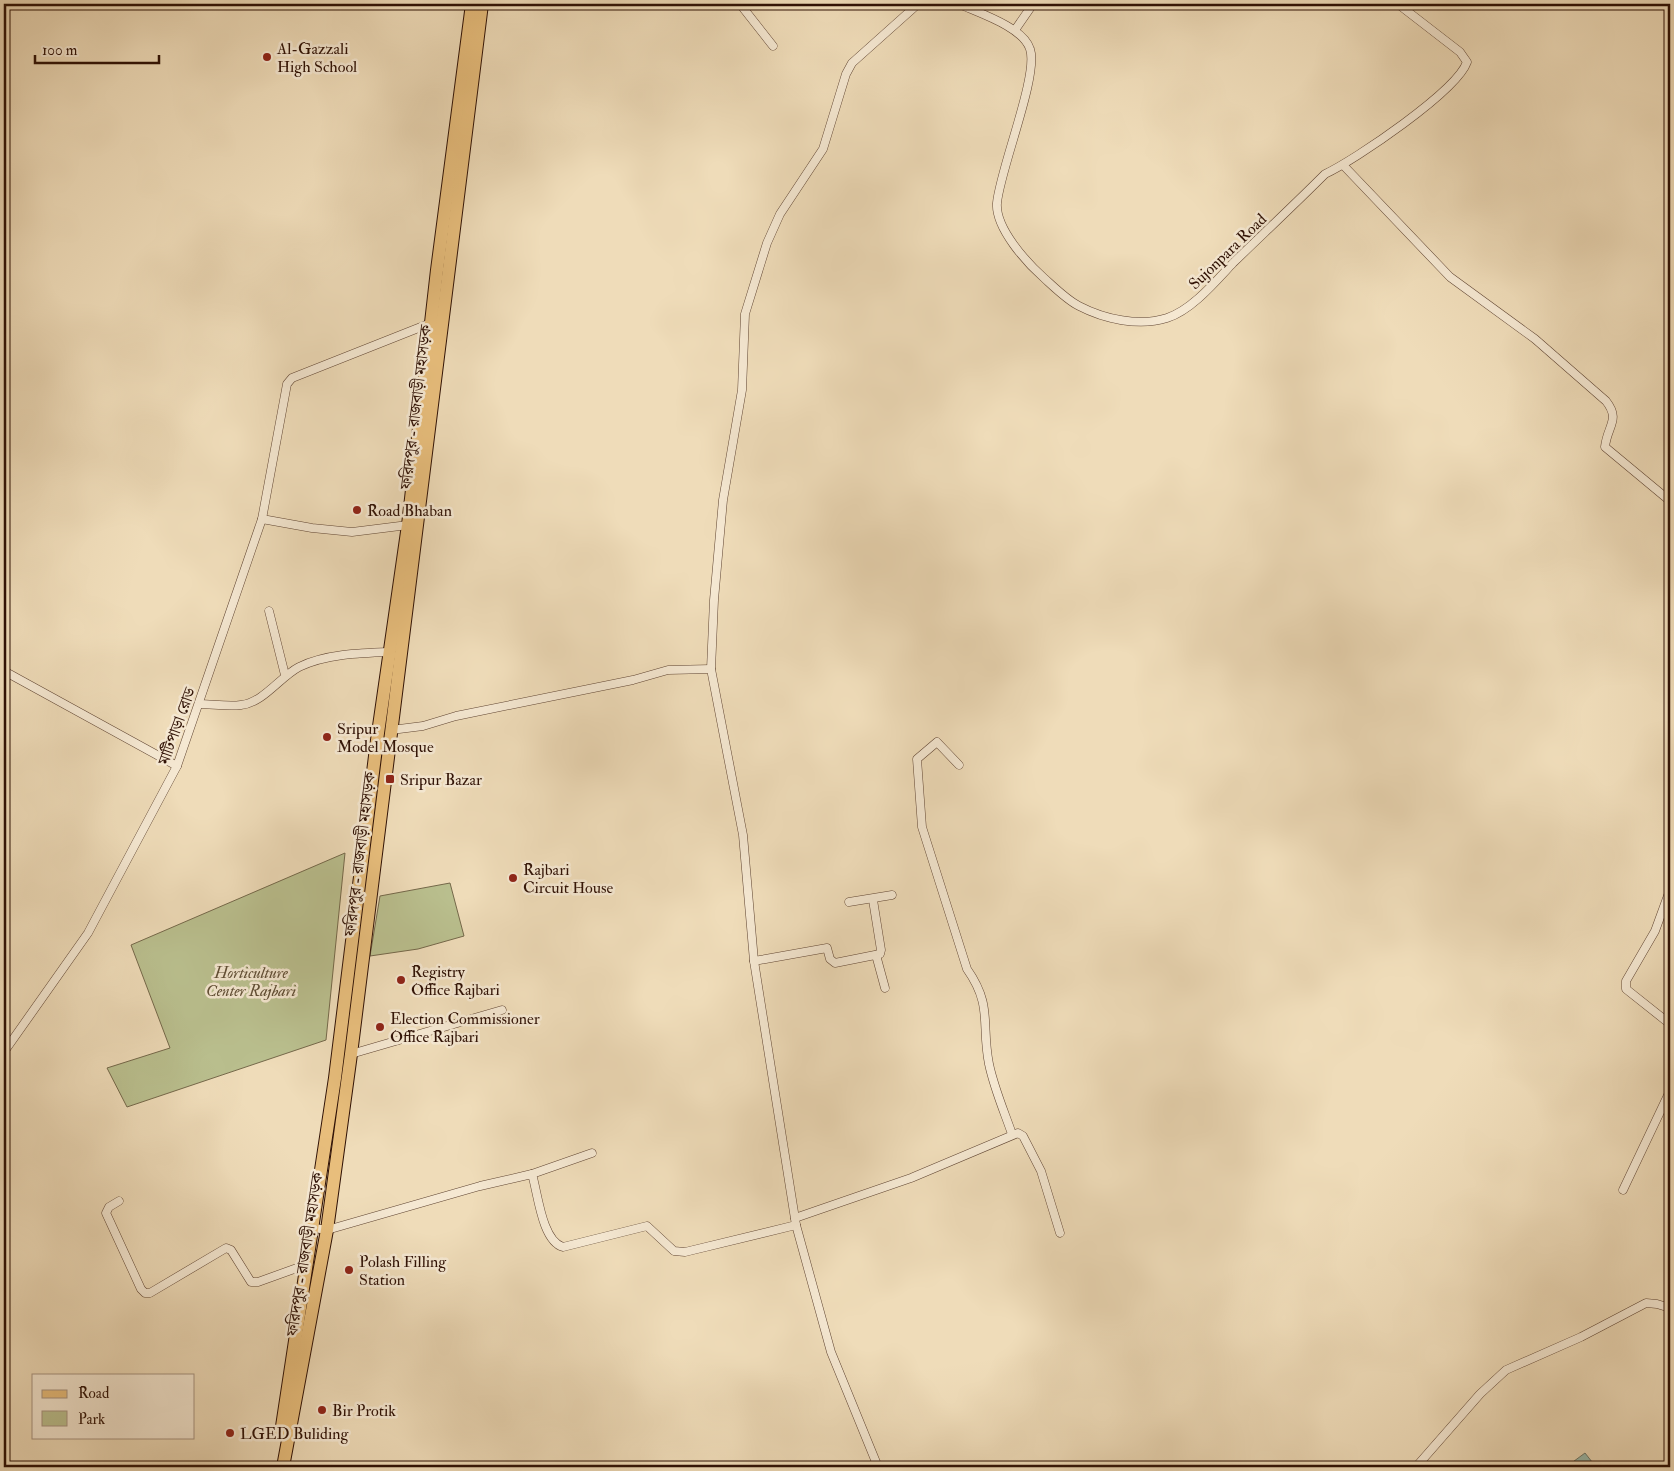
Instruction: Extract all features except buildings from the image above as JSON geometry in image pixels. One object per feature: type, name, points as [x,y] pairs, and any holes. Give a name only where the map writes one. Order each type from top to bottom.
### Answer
[{"type":"main road","name":"ফরিদপুর - রাজবাড়ী মহাসড়ক","points":[[276,1467],[308,1264],[320,1229],[390,652],[408,525],[431,323],[472,4]]},
{"type":"main road","name":"ফরিদপুর - রাজবাড়ী মহাসড়ক","points":[[283,1467],[320,1229],[351,1054],[482,4]]},
{"type":"street","points":[[740,4],[773,46]]},
{"type":"street","points":[[878,1467],[831,1352],[795,1221],[754,961],[743,835],[711,669],[714,600],[723,500],[742,390],[745,314],[767,243],[780,214],[823,149],[846,74],[852,63],[918,4]]},
{"type":"street","points":[[959,4],[1015,30],[1033,4]]},
{"type":"street","name":"Sujonpara Road","points":[[1015,30],[1026,40],[1031,51],[1029,78],[996,205],[1002,228],[1042,276],[1078,306],[1108,318],[1136,321],[1168,318],[1191,304],[1216,283],[1325,174],[1344,166],[1396,129],[1445,90],[1465,69],[1467,62],[1460,52],[1398,4]]},
{"type":"street","points":[[1344,166],[1450,277],[1520,327],[1606,401],[1613,410],[1613,423],[1606,438],[1605,447],[1670,501]]},
{"type":"street","name":"মাটিপাড়া রোড","points":[[4,1052],[88,933],[177,766],[262,519],[287,384],[292,378],[431,323]]},
{"type":"street","points":[[262,519],[312,528],[352,532],[408,525]]},
{"type":"street","points":[[270,611],[285,674]]},
{"type":"street","points":[[199,704],[242,705],[250,703],[285,674],[301,666],[336,656],[390,652]]},
{"type":"street","points":[[390,730],[423,726],[456,716],[633,680],[668,670],[711,669]]},
{"type":"street","points":[[4,671],[177,766]]},
{"type":"street","points":[[959,765],[937,742],[917,759],[922,827],[967,969],[979,986],[985,1004],[989,1064],[1012,1134]]},
{"type":"street","points":[[1670,890],[1655,931],[1626,981],[1626,989],[1634,997],[1670,1024]]},
{"type":"street","points":[[849,902],[873,900],[892,895]]},
{"type":"street","points":[[754,961],[827,948],[830,959],[835,963],[880,954],[881,950],[873,900]]},
{"type":"street","points":[[876,955],[885,988]]},
{"type":"street","points":[[351,1054],[502,1010]]},
{"type":"street","points":[[1623,1190],[1670,1091]]},
{"type":"street","points":[[532,1174],[548,1236],[556,1245],[563,1247],[647,1226],[674,1251],[685,1252],[795,1221],[911,1178],[1018,1133],[1023,1136],[1041,1171],[1060,1233]]},
{"type":"street","points":[[320,1229],[532,1174],[592,1153]]},
{"type":"street","points":[[119,1201],[109,1206],[106,1213],[140,1289],[145,1293],[150,1293],[226,1248],[231,1250],[251,1282],[258,1282],[308,1264]]},
{"type":"street","points":[[1416,1467],[1480,1394],[1506,1370],[1581,1336],[1646,1303],[1670,1308]]},
{"type":"green space","name":"Horticulture Center Rajbari","points":[[345,853],[326,1040],[127,1107],[107,1068],[170,1048],[131,945]]},
{"type":"green space","points":[[450,883],[464,936],[418,949],[370,956],[380,896]]},
{"type":"shaded area","points":[[1585,1453],[1596,1467],[1566,1467]]},
{"type":"place","name":"Al-Gazzali High School","points":[[267,57]]},
{"type":"place","name":"Road Bhaban","points":[[357,510]]},
{"type":"place","name":"Sripur Model Mosque","points":[[327,737]]},
{"type":"place","name":"Sripur Bazar","points":[[390,779]]},
{"type":"place","name":"Rajbari Circuit House","points":[[513,878]]},
{"type":"place","name":"Registry Office Rajbari","points":[[401,980]]},
{"type":"place","name":"Election Commissioner Office Rajbari","points":[[380,1027]]},
{"type":"place","name":"Polash Filling Station","points":[[349,1270]]},
{"type":"place","name":"Bir Protik","points":[[322,1410]]},
{"type":"place","name":"LGED Buliding","points":[[230,1433]]}]
